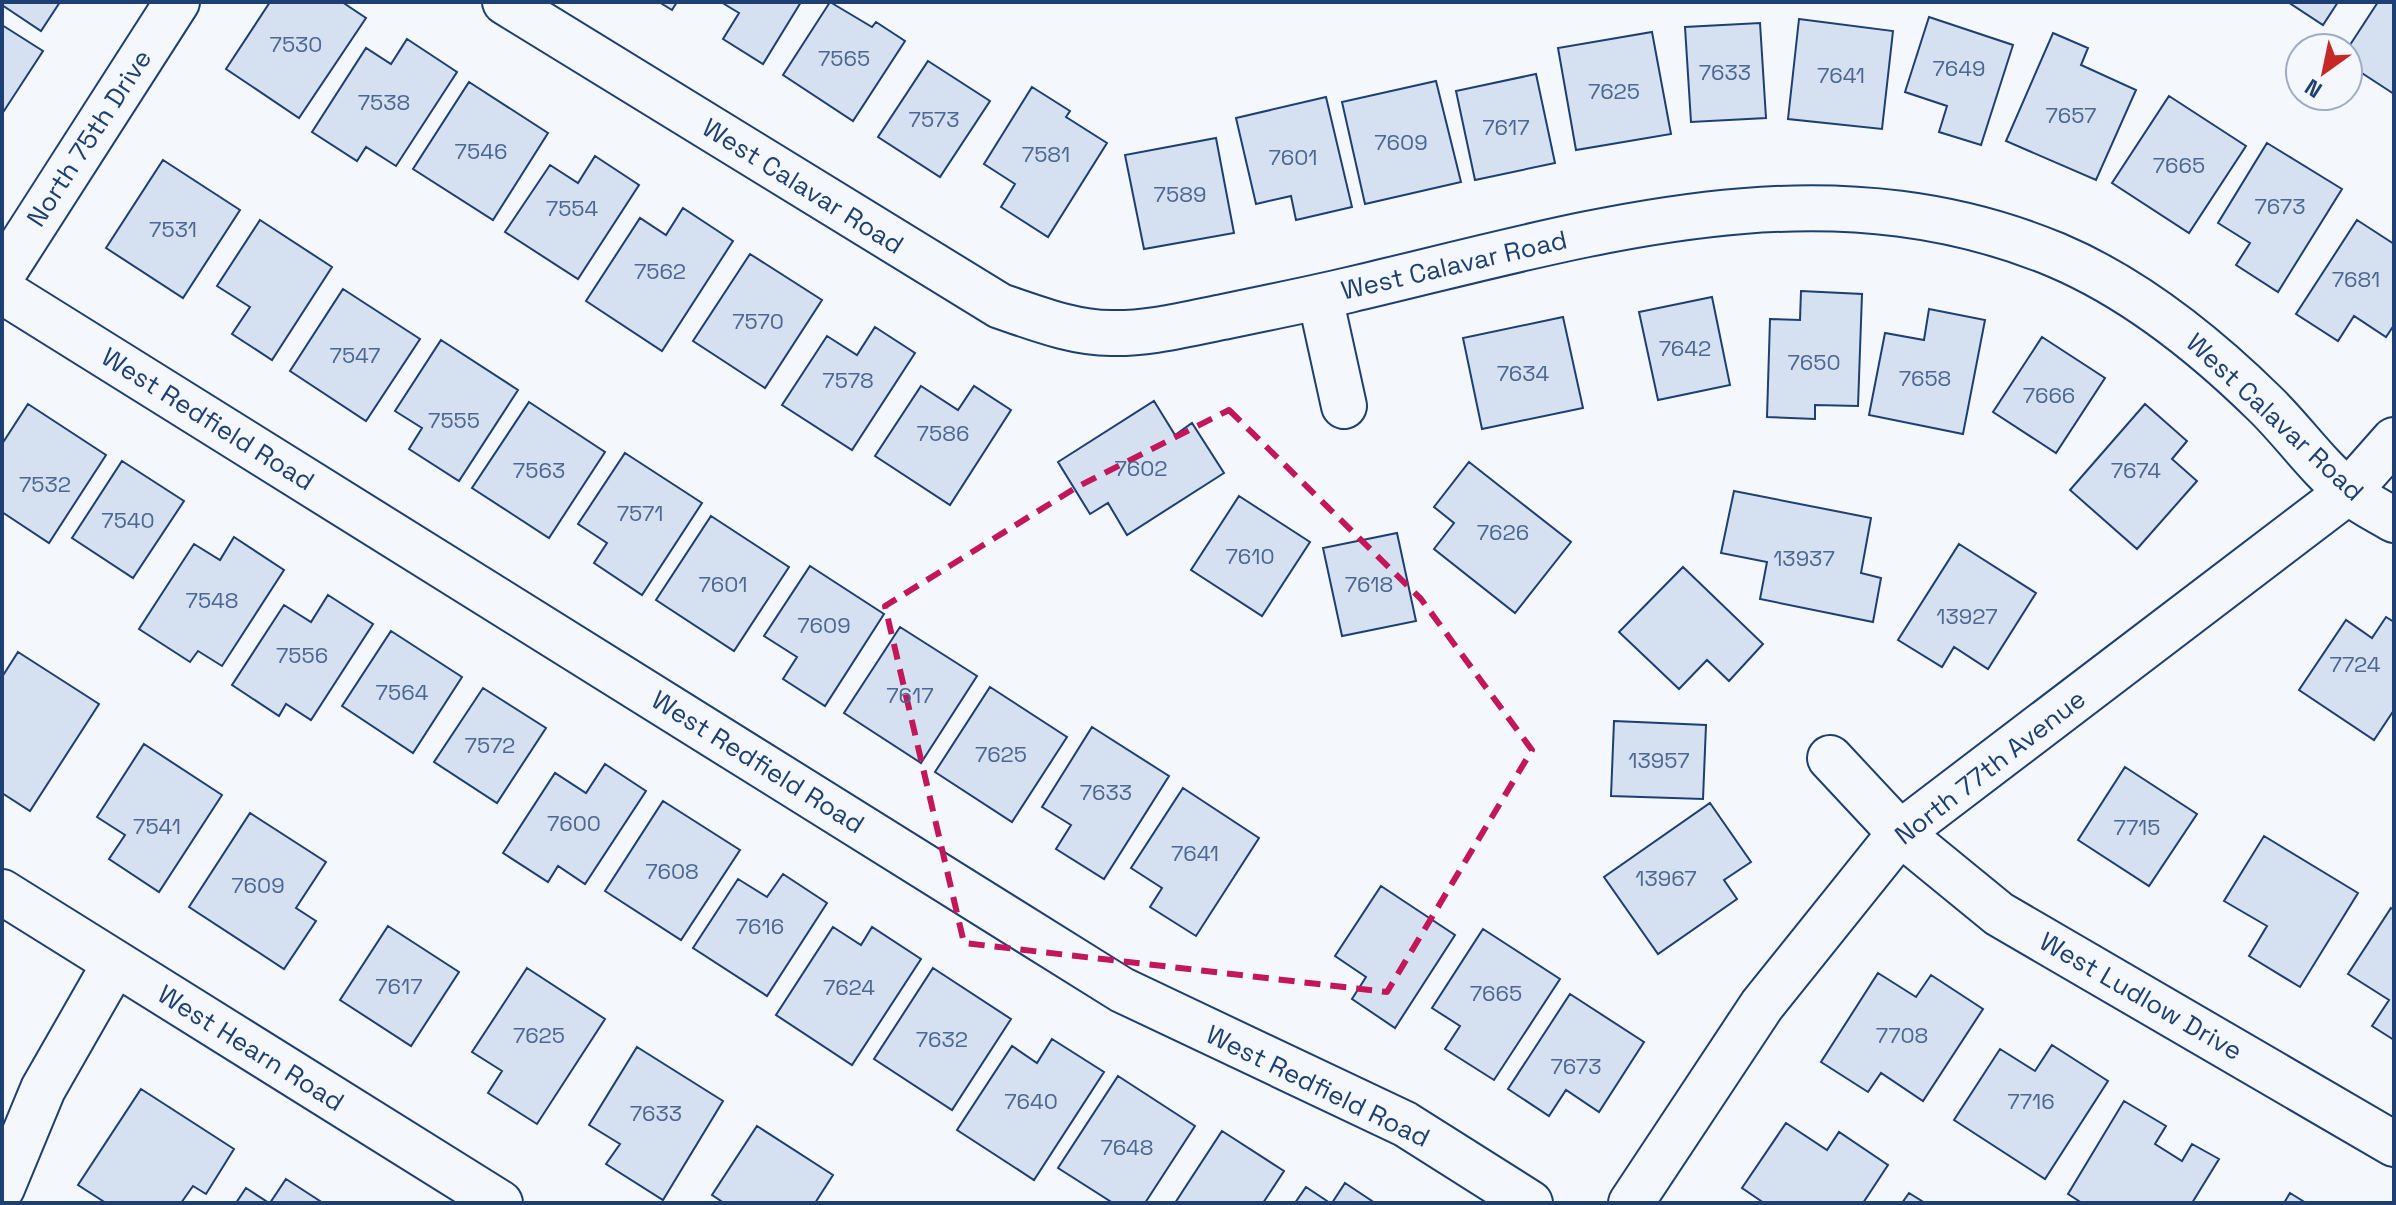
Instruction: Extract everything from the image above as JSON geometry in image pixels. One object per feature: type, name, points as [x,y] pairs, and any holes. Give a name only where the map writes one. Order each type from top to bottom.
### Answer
[{"type":"street","name":"North 75th Drive","points":[[2,275],[177,2]]},
{"type":"street","name":"West Calavar Road","points":[[505,2],[1000,306],[1061,327],[1108,334],[1153,331],[1320,297],[1613,228],[1708,212],[1793,207],[1859,208],[1932,219],[1996,235],[2057,256],[2119,289],[2178,328],[2224,364],[2348,492],[2394,520]]},
{"type":"street","name":"West Redfield Road","points":[[2,291],[1122,990],[1405,1124],[1530,1203]]},
{"type":"street","points":[[1320,297],[1344,406]]},
{"type":"street","name":"North 77th Avenue","points":[[1631,1203],[1762,1005],[1900,833],[2348,492],[2394,440]]},
{"type":"street","name":"West Ludlow Drive","points":[[1830,758],[1900,833],[1999,914],[2394,1144]]},
{"type":"street","name":"West Hearn Road","points":[[2,892],[500,1203]]},
{"type":"street","points":[[2,1188],[43,1089],[115,963]]},
{"type":"highlighted area","points":[[1229,410],[1421,599],[1532,750],[1387,992],[964,943],[885,606],[1077,487]]},
{"type":"building","points":[[2,2],[60,2],[41,31],[2,5]]},
{"type":"building","points":[[270,2],[342,2],[366,18],[299,118],[226,69]]},
{"type":"building","points":[[659,2],[677,2],[672,10]]},
{"type":"building","points":[[721,2],[801,2],[763,64],[723,39],[739,13]]},
{"type":"building","points":[[830,2],[872,27],[876,22],[905,41],[853,121],[783,75]]},
{"type":"building","points":[[2288,2],[2338,2],[2323,25]]},
{"type":"building","points":[[2378,2],[2394,2],[2394,94],[2364,74],[2364,32],[2358,32]]},
{"type":"building","points":[[1929,17],[2013,45],[1981,145],[1939,132],[1947,106],[1905,92]]},
{"type":"building","points":[[1799,19],[1893,31],[1882,129],[1788,119]]},
{"type":"building","points":[[1760,23],[1766,118],[1691,122],[1685,27]]},
{"type":"building","points":[[2,25],[43,51],[2,114]]},
{"type":"building","points":[[1652,32],[1671,134],[1576,150],[1558,48]]},
{"type":"building","points":[[2053,33],[2088,48],[2081,65],[2136,90],[2096,180],[2006,141]]},
{"type":"building","points":[[407,39],[457,72],[396,166],[366,147],[357,161],[312,132],[366,48],[391,64]]},
{"type":"building","points":[[928,61],[990,101],[940,177],[878,137]]},
{"type":"building","points":[[1536,74],[1555,163],[1475,180],[1456,91]]},
{"type":"building","points":[[1436,81],[1461,182],[1365,204],[1342,102]]},
{"type":"building","points":[[469,82],[548,133],[493,220],[413,169]]},
{"type":"building","points":[[1032,87],[1070,111],[1066,117],[1107,143],[1048,237],[1001,207],[1015,184],[984,164]]},
{"type":"building","points":[[2169,96],[2246,146],[2189,233],[2112,183]]},
{"type":"building","points":[[1326,97],[1352,207],[1296,220],[1291,196],[1256,204],[1236,118]]},
{"type":"building","points":[[1216,138],[1234,233],[1144,249],[1125,155]]},
{"type":"building","points":[[2267,143],[2342,189],[2278,292],[2236,265],[2250,243],[2218,223]]},
{"type":"building","points":[[595,156],[639,185],[578,279],[505,232],[550,165],[578,183]]},
{"type":"building","points":[[163,160],[240,210],[183,298],[106,248]]},
{"type":"building","points":[[683,208],[733,241],[662,351],[586,301],[640,218],[666,235]]},
{"type":"building","points":[[260,220],[332,267],[272,360],[232,334],[250,307],[217,286]]},
{"type":"building","points":[[2357,220],[2394,244],[2394,325],[2386,337],[2354,316],[2338,341],[2296,314]]},
{"type":"building","points":[[750,254],[822,300],[765,388],[693,341]]},
{"type":"building","points":[[343,289],[420,339],[366,421],[290,371]]},
{"type":"building","points":[[1801,291],[1862,294],[1858,406],[1815,405],[1815,419],[1767,417],[1770,319],[1800,320]]},
{"type":"building","points":[[1712,297],[1730,385],[1658,400],[1639,312]]},
{"type":"building","points":[[1929,309],[1985,320],[1963,434],[1869,415],[1885,333],[1924,340]]},
{"type":"building","points":[[1563,317],[1583,408],[1482,429],[1463,338]]},
{"type":"building","points":[[875,327],[915,353],[852,450],[782,405],[827,336],[857,355]]},
{"type":"building","points":[[2042,337],[2105,378],[2056,453],[1993,412]]},
{"type":"building","points":[[441,340],[518,390],[459,481],[409,449],[422,428],[395,411]]},
{"type":"building","points":[[921,386],[958,410],[974,386],[1011,410],[950,505],[875,456]]},
{"type":"building","points":[[1154,401],[1175,435],[1192,423],[1224,473],[1127,535],[1108,503],[1090,514],[1058,462]]},
{"type":"building","points":[[529,402],[605,452],[549,538],[472,488]]},
{"type":"building","points":[[28,404],[106,455],[49,543],[2,512],[2,444]]},
{"type":"building","points":[[2145,404],[2187,441],[2172,459],[2197,481],[2137,549],[2070,490]]},
{"type":"building","points":[[625,453],[702,503],[642,595],[594,563],[607,543],[578,524]]},
{"type":"building","points":[[122,461],[184,501],[133,578],[72,538]]},
{"type":"building","points":[[1469,462],[1571,542],[1515,613],[1434,549],[1454,523],[1434,507]]},
{"type":"building","points":[[1734,491],[1871,518],[1861,573],[1881,578],[1873,622],[1760,599],[1767,562],[1721,553]]},
{"type":"building","points":[[1239,496],[1310,542],[1262,616],[1191,570]]},
{"type":"building","points":[[711,516],[789,567],[734,651],[656,600]]},
{"type":"building","points":[[1397,533],[1416,621],[1342,636],[1323,548]]},
{"type":"building","points":[[234,537],[284,570],[222,666],[198,651],[190,662],[139,629],[194,544],[220,560]]},
{"type":"building","points":[[1959,544],[2036,593],[1988,669],[1954,647],[1942,667],[1898,640]]},
{"type":"building","points":[[810,566],[884,614],[825,706],[783,679],[797,657],[764,636]]},
{"type":"building","points":[[1683,567],[1763,644],[1729,681],[1707,660],[1679,689],[1619,632]]},
{"type":"building","points":[[328,595],[373,624],[311,720],[286,704],[279,716],[232,685],[284,605],[311,622]]},
{"type":"building","points":[[2386,617],[2394,622],[2394,710],[2374,740],[2299,690],[2346,620],[2372,638]]},
{"type":"building","points":[[900,627],[977,676],[921,763],[844,713]]},
{"type":"building","points":[[391,631],[462,677],[413,753],[342,706]]},
{"type":"building","points":[[18,652],[99,704],[30,811],[2,793],[2,677]]},
{"type":"building","points":[[990,687],[1067,737],[1012,822],[935,772]]},
{"type":"building","points":[[483,688],[546,728],[497,803],[434,762]]},
{"type":"building","points":[[1614,721],[1706,725],[1703,799],[1611,796]]},
{"type":"building","points":[[1092,727],[1169,776],[1104,879],[1056,849],[1071,825],[1042,807]]},
{"type":"building","points":[[144,744],[222,795],[159,892],[109,859],[125,835],[97,817]]},
{"type":"building","points":[[605,764],[646,791],[585,884],[558,866],[548,882],[503,853],[555,773],[586,793]]},
{"type":"building","points":[[2125,767],[2197,814],[2149,886],[2078,840]]},
{"type":"building","points":[[1183,788],[1259,838],[1196,936],[1150,907],[1162,888],[1131,868]]},
{"type":"building","points":[[663,801],[740,850],[681,940],[605,891]]},
{"type":"building","points":[[1710,803],[1751,862],[1724,880],[1737,899],[1658,954],[1604,877]]},
{"type":"building","points":[[250,813],[326,862],[296,908],[316,921],[284,969],[189,907]]},
{"type":"building","points":[[2264,836],[2358,893],[2300,987],[2249,956],[2267,926],[2224,901]]},
{"type":"building","points":[[783,874],[827,903],[767,996],[693,948],[738,879],[767,897]]},
{"type":"building","points":[[1381,886],[1455,935],[1395,1028],[1352,999],[1366,977],[1335,956]]},
{"type":"building","points":[[2391,908],[2394,910],[2394,1040],[2372,1026],[2389,1000],[2348,974]]},
{"type":"building","points":[[388,926],[459,972],[411,1046],[340,1000]]},
{"type":"building","points":[[833,927],[861,945],[872,927],[921,959],[852,1065],[776,1015]]},
{"type":"building","points":[[1483,929],[1560,979],[1494,1080],[1445,1049],[1460,1026],[1432,1008]]},
{"type":"building","points":[[527,968],[605,1019],[537,1124],[488,1093],[502,1071],[472,1052]]},
{"type":"building","points":[[933,968],[1011,1019],[952,1110],[874,1059]]},
{"type":"building","points":[[1878,973],[1916,997],[1931,975],[1983,1009],[1923,1101],[1881,1073],[1868,1092],[1821,1062]]},
{"type":"building","points":[[1570,994],[1644,1042],[1599,1112],[1566,1090],[1549,1116],[1508,1089]]},
{"type":"building","points":[[1052,1039],[1104,1072],[1034,1180],[957,1130],[1012,1046],[1037,1063]]},
{"type":"building","points":[[2052,1045],[2108,1081],[2045,1179],[1954,1120],[2000,1049],[2035,1071]]},
{"type":"building","points":[[637,1047],[723,1101],[663,1200],[606,1164],[620,1144],[589,1125]]},
{"type":"building","points":[[1118,1076],[1195,1126],[1145,1203],[1113,1203],[1058,1168]]},
{"type":"building","points":[[141,1089],[234,1149],[206,1194],[193,1186],[181,1203],[106,1203],[78,1185]]},
{"type":"building","points":[[2124,1101],[2166,1126],[2155,1144],[2182,1161],[2192,1144],[2219,1159],[2192,1203],[2082,1203],[2068,1194]]},
{"type":"building","points":[[1786,1123],[1827,1150],[1839,1132],[1888,1165],[1863,1203],[1764,1203],[1742,1188]]},
{"type":"building","points":[[757,1126],[833,1175],[815,1203],[724,1203],[712,1195]]},
{"type":"building","points":[[1222,1131],[1284,1171],[1263,1203],[1175,1203]]},
{"type":"building","points":[[286,1179],[323,1203],[270,1203]]},
{"type":"building","points":[[1345,1183],[1375,1203],[1332,1203]]},
{"type":"building","points":[[1306,1187],[1330,1203],[1295,1203]]},
{"type":"building","points":[[246,1188],[269,1203],[236,1203]]},
{"type":"building","points":[[1909,1193],[1925,1203],[1902,1203]]},
{"type":"building","points":[[2290,1193],[2306,1203],[2284,1203]]}]
